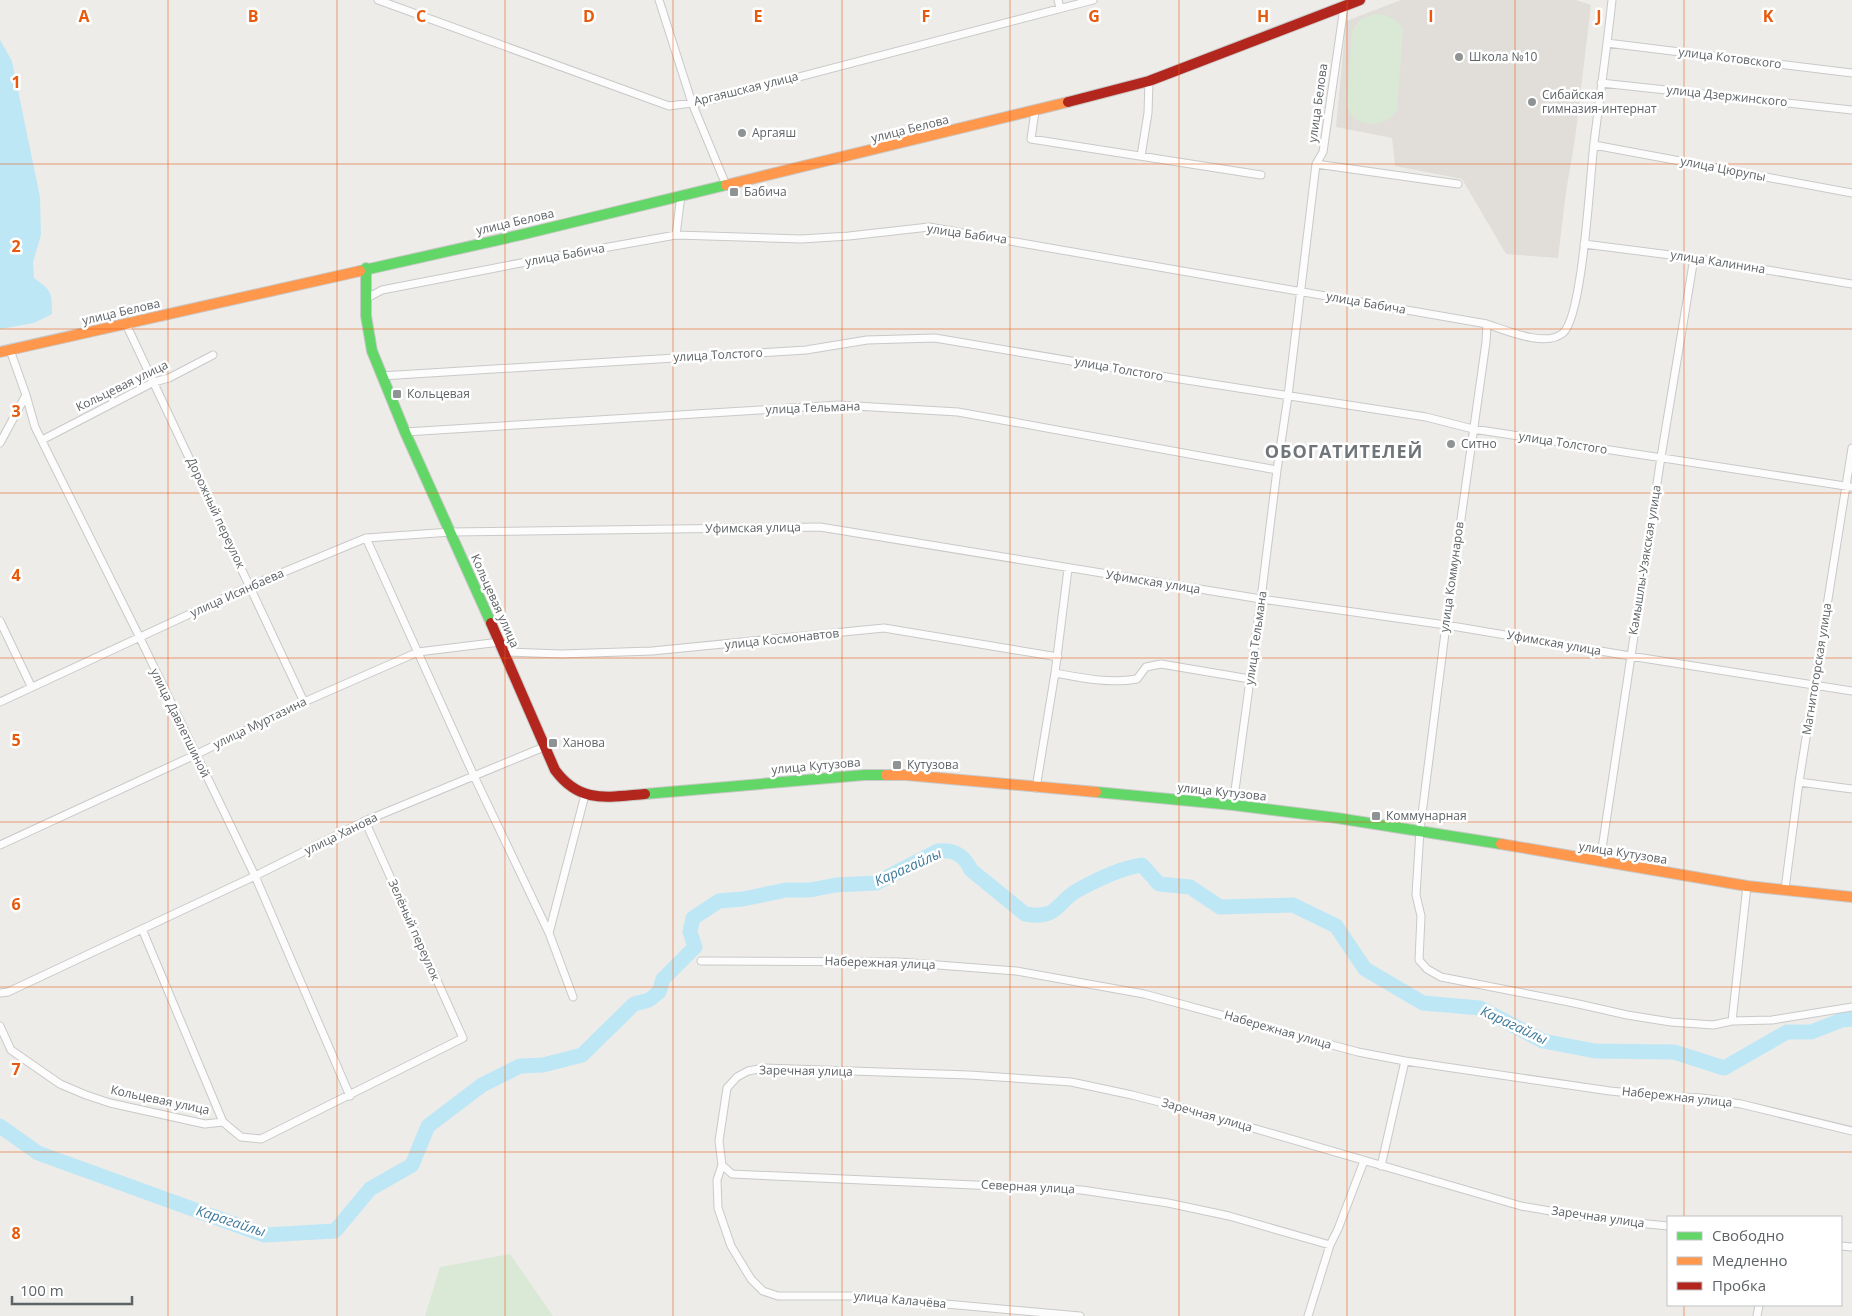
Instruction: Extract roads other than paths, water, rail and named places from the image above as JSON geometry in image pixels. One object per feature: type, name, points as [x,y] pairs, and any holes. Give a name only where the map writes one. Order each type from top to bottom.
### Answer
[{"type":"main road","name":"улица Белова","points":[[5,351],[366,268],[520,235],[681,195],[880,150],[1035,111],[1149,81],[1360,0]]},
{"type":"main road","name":"Кольцевая улица","points":[[366,268],[366,316],[372,351],[381,376],[505,652],[544,748],[562,781],[575,792],[584,795]]},
{"type":"main road","name":"улица Кутузова","points":[[584,795],[606,797],[864,775],[906,775],[1232,805],[1420,830],[1747,886],[1852,898]]},
{"type":"street","name":"Аргаяшская улица","points":[[378,0],[669,106],[707,101],[1093,0]]},
{"type":"street","points":[[659,0],[692,103],[726,185]]},
{"type":"street","points":[[1058,0],[1060,8]]},
{"type":"street","points":[[1584,244],[1612,0]]},
{"type":"street","name":"улица Белова","points":[[1300,291],[1316,164],[1323,152],[1344,7]]},
{"type":"street","name":"улица Котовского","points":[[1607,44],[1852,72]]},
{"type":"street","points":[[1141,156],[1148,113],[1149,81]]},
{"type":"street","name":"улица Дзержинского","points":[[1601,83],[1852,110]]},
{"type":"street","points":[[1035,111],[1031,139],[1261,175]]},
{"type":"street","name":"улица Цюрупы","points":[[1594,145],[1852,193]]},
{"type":"street","points":[[1316,164],[1458,184]]},
{"type":"street","points":[[676,235],[681,195]]},
{"type":"street","name":"улица Бабича","points":[[367,298],[382,290],[676,235],[801,239],[929,227],[1487,324],[1527,337],[1547,339],[1564,333],[1572,320],[1581,274],[1584,244]]},
{"type":"street","name":"улица Калинина","points":[[1584,244],[1694,258],[1852,284]]},
{"type":"street","name":"Камышлы-Узякская улица","points":[[1600,862],[1630,656],[1694,258]]},
{"type":"street","name":"улица Тельмана","points":[[1232,805],[1261,599],[1276,470],[1288,396],[1300,291]]},
{"type":"street","name":"Дорожный переулок","points":[[126,324],[304,702]]},
{"type":"street","name":"улица Коммунаров","points":[[1487,324],[1420,830],[1416,895],[1421,916],[1419,960],[1427,969],[1440,977],[1627,1015],[1671,1022],[1713,1025],[1732,1021]]},
{"type":"street","name":"улица Толстого","points":[[381,376],[806,350],[867,340],[935,338],[1426,417],[1473,429],[1849,487]]},
{"type":"street","name":"улица Давлетшиной","points":[[5,351],[26,395],[35,427],[139,636],[254,876],[350,1096]]},
{"type":"street","name":"Кольцевая улица","points":[[42,440],[154,382],[169,378],[213,356]]},
{"type":"street","points":[[0,443],[26,395]]},
{"type":"street","name":"улица Тельмана","points":[[405,432],[839,405],[958,412],[1276,470]]},
{"type":"street","name":"Магнитогорская улица","points":[[1784,889],[1815,685],[1849,487],[1852,448]]},
{"type":"street","name":"Уфимская улица","points":[[451,532],[820,528],[1261,599],[1446,624],[1630,656],[1852,691]]},
{"type":"street","name":"улица Исянбаева","points":[[0,702],[250,586],[366,538],[451,532]]},
{"type":"street","points":[[366,538],[474,776],[549,933],[573,997]]},
{"type":"street","points":[[1036,788],[1058,657],[1068,569]]},
{"type":"street","points":[[0,621],[31,686]]},
{"type":"street","name":"улица Космонавтов","points":[[505,652],[561,654],[652,651],[884,628],[1058,657]]},
{"type":"street","name":"улица Муртазина","points":[[0,845],[304,702],[418,652],[500,642]]},
{"type":"street","points":[[1055,673],[1089,680],[1126,681],[1137,679],[1146,667],[1161,664],[1250,679]]},
{"type":"street","name":"улица Ханова","points":[[0,992],[8,992],[365,822],[544,748]]},
{"type":"street","points":[[1800,782],[1852,789]]},
{"type":"street","points":[[549,933],[584,795]]},
{"type":"street","name":"Зелёный переулок","points":[[365,822],[463,1038]]},
{"type":"street","points":[[1747,886],[1732,1021],[1772,1020],[1852,1007]]},
{"type":"street","points":[[142,929],[223,1122]]},
{"type":"street","name":"Набережная улица","points":[[701,961],[899,962],[1016,971],[1144,994],[1358,1052],[1405,1061],[1610,1091],[1702,1098],[1741,1104],[1852,1131]]},
{"type":"street","name":"Кольцевая улица","points":[[0,1026],[11,1050],[60,1084],[110,1103],[205,1124],[223,1122],[241,1137],[262,1140],[463,1038]]},
{"type":"street","points":[[1381,1166],[1405,1061]]},
{"type":"street","name":"Заречная улица","points":[[722,1165],[719,1141],[728,1088],[737,1077],[748,1071],[764,1068],[969,1075],[1071,1082],[1132,1095],[1191,1110],[1521,1206],[1597,1219],[1667,1226]]},
{"type":"street","points":[[1308,1316],[1330,1245],[1364,1161]]},
{"type":"street","name":"Северная улица","points":[[722,1165],[732,1174],[1082,1190],[1168,1203],[1228,1216],[1330,1245]]},
{"type":"street","name":"улица Калачёва","points":[[722,1165],[717,1180],[718,1208],[732,1246],[751,1279],[763,1291],[778,1296],[857,1296],[1080,1316]]},
{"type":"water","points":[[0,40],[12,61],[40,197],[41,235],[33,262],[34,278],[48,289],[50,293],[52,314],[34,323],[0,329]]},
{"type":"waterway","name":"Карагайлы","points":[[0,1126],[38,1153],[264,1235],[335,1231],[370,1189],[412,1165],[428,1126],[482,1085],[520,1066],[543,1065],[582,1055],[634,1004],[649,1000],[659,992],[663,979],[695,947],[690,932],[693,918],[719,901],[743,899],[786,890],[810,890],[836,885],[876,883],[938,851],[949,851],[958,854],[965,860],[971,870],[1025,914],[1036,915],[1051,912],[1071,895],[1101,878],[1117,871],[1142,865],[1159,884],[1190,887],[1220,907],[1293,905],[1336,926],[1365,969],[1423,1003],[1480,1008],[1543,1041],[1595,1051],[1674,1052],[1724,1068],[1787,1032],[1811,1032],[1842,1020],[1852,1019]]},
{"type":"place","name":"Школа №10","points":[[1459,57]]},
{"type":"place","name":"Сибайская гимназия-интернат","points":[[1532,102]]},
{"type":"place","name":"Аргаяш","points":[[742,133]]},
{"type":"place","name":"Бабича","points":[[734,192]]},
{"type":"place","name":"Кольцевая","points":[[397,394]]},
{"type":"place","name":"Ситно","points":[[1451,444]]},
{"type":"place","name":"Ханова","points":[[553,743]]},
{"type":"place","name":"Кутузова","points":[[897,765]]},
{"type":"place","name":"Коммунарная","points":[[1376,816]]},
{"type":"district","name":"ОБОГАТИТЕЛЕЙ","points":[[1344,452]]}]
